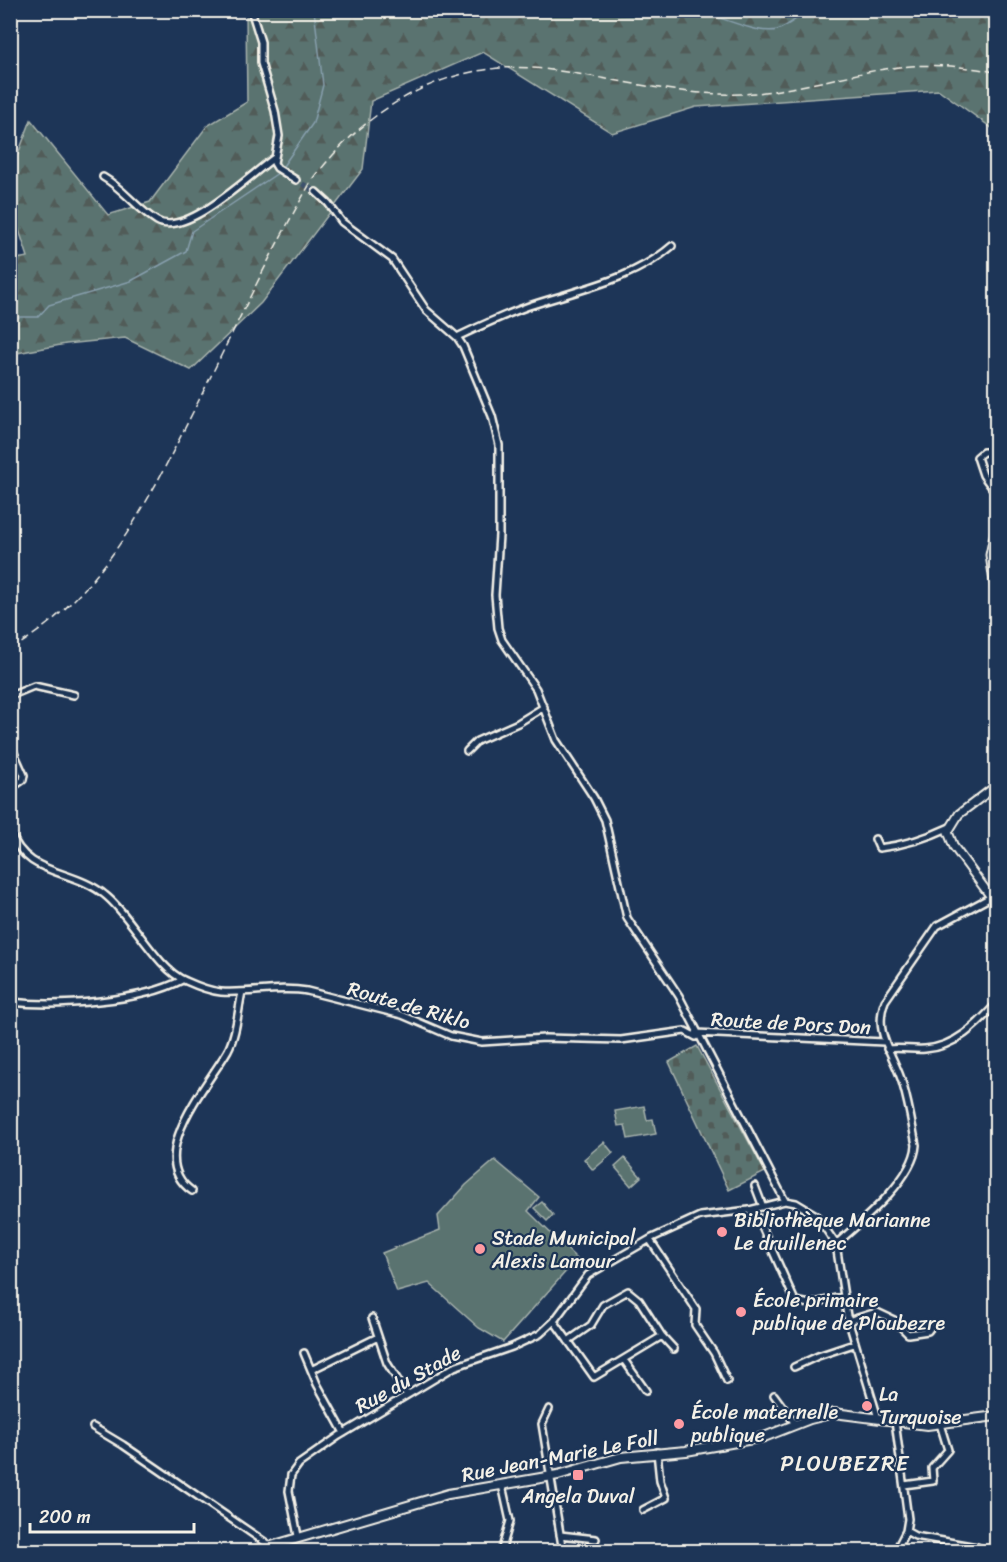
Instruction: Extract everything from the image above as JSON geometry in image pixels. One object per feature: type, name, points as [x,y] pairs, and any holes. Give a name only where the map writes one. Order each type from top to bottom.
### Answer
[{"type":"main road","name":"Rue Jean-Marie Le Foll","points":[[251,1551],[448,1494],[549,1476],[621,1457],[686,1451],[764,1437],[834,1413],[940,1424],[996,1416]]},
{"type":"street","points":[[103,177],[115,183],[157,221],[171,224],[190,220],[274,160],[279,136],[275,111],[261,63],[261,42],[251,10]]},
{"type":"street","points":[[274,160],[285,175],[296,180]]},
{"type":"street","points":[[316,192],[328,203],[342,222],[392,258],[426,310],[457,337],[492,416],[498,445],[499,535],[495,595],[498,628],[508,652],[536,689],[556,740],[594,798],[605,820],[627,918],[666,975],[725,1082],[786,1201],[812,1211],[830,1231],[836,1244],[848,1322],[878,1418]]},
{"type":"street","points":[[457,337],[527,307],[618,278],[663,254],[672,246]]},
{"type":"street","points":[[996,452],[983,452],[977,457],[983,476],[996,493]]},
{"type":"street","points":[[996,527],[993,554],[996,595]]},
{"type":"street","points":[[10,696],[34,686],[75,695]]},
{"type":"street","points":[[467,751],[483,738],[518,723],[544,707]]},
{"type":"street","points":[[10,744],[24,775],[23,780],[10,789]]},
{"type":"street","points":[[836,1244],[883,1200],[907,1169],[915,1154],[916,1145],[904,1087],[884,1042],[880,1023],[885,1001],[927,938],[942,923],[994,896],[954,847],[949,837],[950,827],[959,814],[996,786]]},
{"type":"street","points":[[875,838],[879,848],[895,846],[930,836],[950,827]]},
{"type":"street","points":[[10,831],[26,858],[81,880],[110,898],[161,960],[182,980],[164,988],[86,1003],[43,1005],[10,1002]]},
{"type":"street","name":"Route de Riklo","points":[[182,980],[219,992],[291,988],[307,991],[402,1016],[451,1036],[482,1042],[545,1038],[621,1040],[685,1031],[700,1040]]},
{"type":"street","points":[[192,1191],[177,1170],[174,1146],[208,1080],[228,1050],[242,992]]},
{"type":"street","name":"Route de Pors Don","points":[[887,1049],[929,1049],[946,1044],[983,1019],[996,1004]]},
{"type":"street","name":"Route de Pors Don","points":[[696,1033],[884,1042]]},
{"type":"street","points":[[755,1186],[763,1207]]},
{"type":"street","name":"Rue du Stade","points":[[297,1536],[289,1491],[291,1475],[299,1464],[344,1433],[454,1367],[528,1340],[554,1321],[588,1275],[650,1240],[695,1217],[754,1209],[786,1201]]},
{"type":"street","points":[[754,1209],[795,1301],[810,1304],[843,1296]]},
{"type":"street","points":[[650,1240],[696,1309],[695,1325],[714,1353],[727,1381]]},
{"type":"street","points":[[568,1341],[591,1325],[603,1305],[628,1291],[639,1300],[674,1349]]},
{"type":"street","points":[[848,1322],[870,1312],[877,1312],[894,1320],[908,1334],[928,1330],[931,1327]]},
{"type":"street","points":[[372,1318],[387,1363],[407,1395]]},
{"type":"street","points":[[554,1321],[594,1377],[663,1336]]},
{"type":"street","points":[[311,1370],[378,1337]]},
{"type":"street","points":[[794,1367],[854,1344]]},
{"type":"street","points":[[304,1353],[344,1433]]},
{"type":"street","points":[[624,1360],[646,1391]]},
{"type":"street","points":[[774,1395],[796,1426]]},
{"type":"street","points":[[549,1409],[543,1417],[542,1424],[562,1551]]},
{"type":"street","points":[[895,1421],[908,1519],[906,1531],[895,1551]]},
{"type":"street","points":[[904,1485],[933,1481],[932,1468],[948,1450],[940,1424]]},
{"type":"street","points":[[93,1427],[274,1546]]},
{"type":"street","points":[[643,1510],[666,1498],[660,1481],[657,1452]]},
{"type":"street","points":[[501,1551],[510,1521],[502,1485]]},
{"type":"street","points":[[906,1531],[915,1536],[988,1551]]},
{"type":"street","points":[[560,1535],[596,1539]]},
{"type":"green space","points":[[246,11],[996,11],[996,131],[939,90],[696,107],[612,133],[483,52],[371,101],[363,169],[261,303],[191,370],[125,338],[66,344],[11,354],[11,260],[28,257],[11,206],[10,175],[31,120],[108,215],[150,202],[207,126],[247,102]]},
{"type":"green space","points":[[697,1046],[765,1172],[729,1190],[669,1062]]},
{"type":"green space","points":[[644,1106],[647,1120],[653,1119],[656,1134],[628,1139],[625,1125],[618,1126],[615,1111]]},
{"type":"green space","points":[[604,1142],[613,1153],[593,1170],[584,1159]]},
{"type":"green space","points":[[625,1158],[641,1177],[631,1186],[615,1167]]},
{"type":"green space","name":"Stade Municipal Alexis Lamour","points":[[495,1160],[539,1197],[528,1211],[577,1259],[503,1342],[479,1328],[429,1283],[397,1292],[382,1253],[440,1230],[438,1216],[466,1185]]},
{"type":"green space","points":[[542,1202],[553,1215],[547,1221],[534,1208]]},
{"type":"waterway","points":[[281,169],[313,123],[323,85],[314,10]]},
{"type":"waterway","points":[[605,10],[628,15],[677,11],[701,12],[749,28],[769,31],[781,29],[809,10]]},
{"type":"waterway","points":[[10,317],[38,317],[49,305],[131,281],[186,251],[192,231],[278,173]]},
{"type":"tunnel","points":[[296,180],[316,192]]},
{"type":"railway","points":[[10,650],[43,628],[72,602],[97,575],[119,545],[158,481],[265,267],[311,182],[357,131],[384,110],[412,93],[443,80],[475,71],[509,68],[569,72],[667,89],[716,94],[741,94],[784,89],[911,66],[954,66],[996,72]]},
{"type":"place","name":"Bibliothèque Marianne Le druillenec","points":[[722,1232]]},
{"type":"place","name":"Stade Municipal Alexis Lamour","points":[[480,1249]]},
{"type":"place","name":"École primaire publique de Ploubezre","points":[[741,1312]]},
{"type":"place","name":"La Turquoise","points":[[867,1406]]},
{"type":"place","name":"École maternelle publique","points":[[679,1424]]},
{"type":"place","name":"Angela Duval","points":[[578,1475]]},
{"type":"district","name":"PLOUBEZRE","points":[[845,1463]]}]
